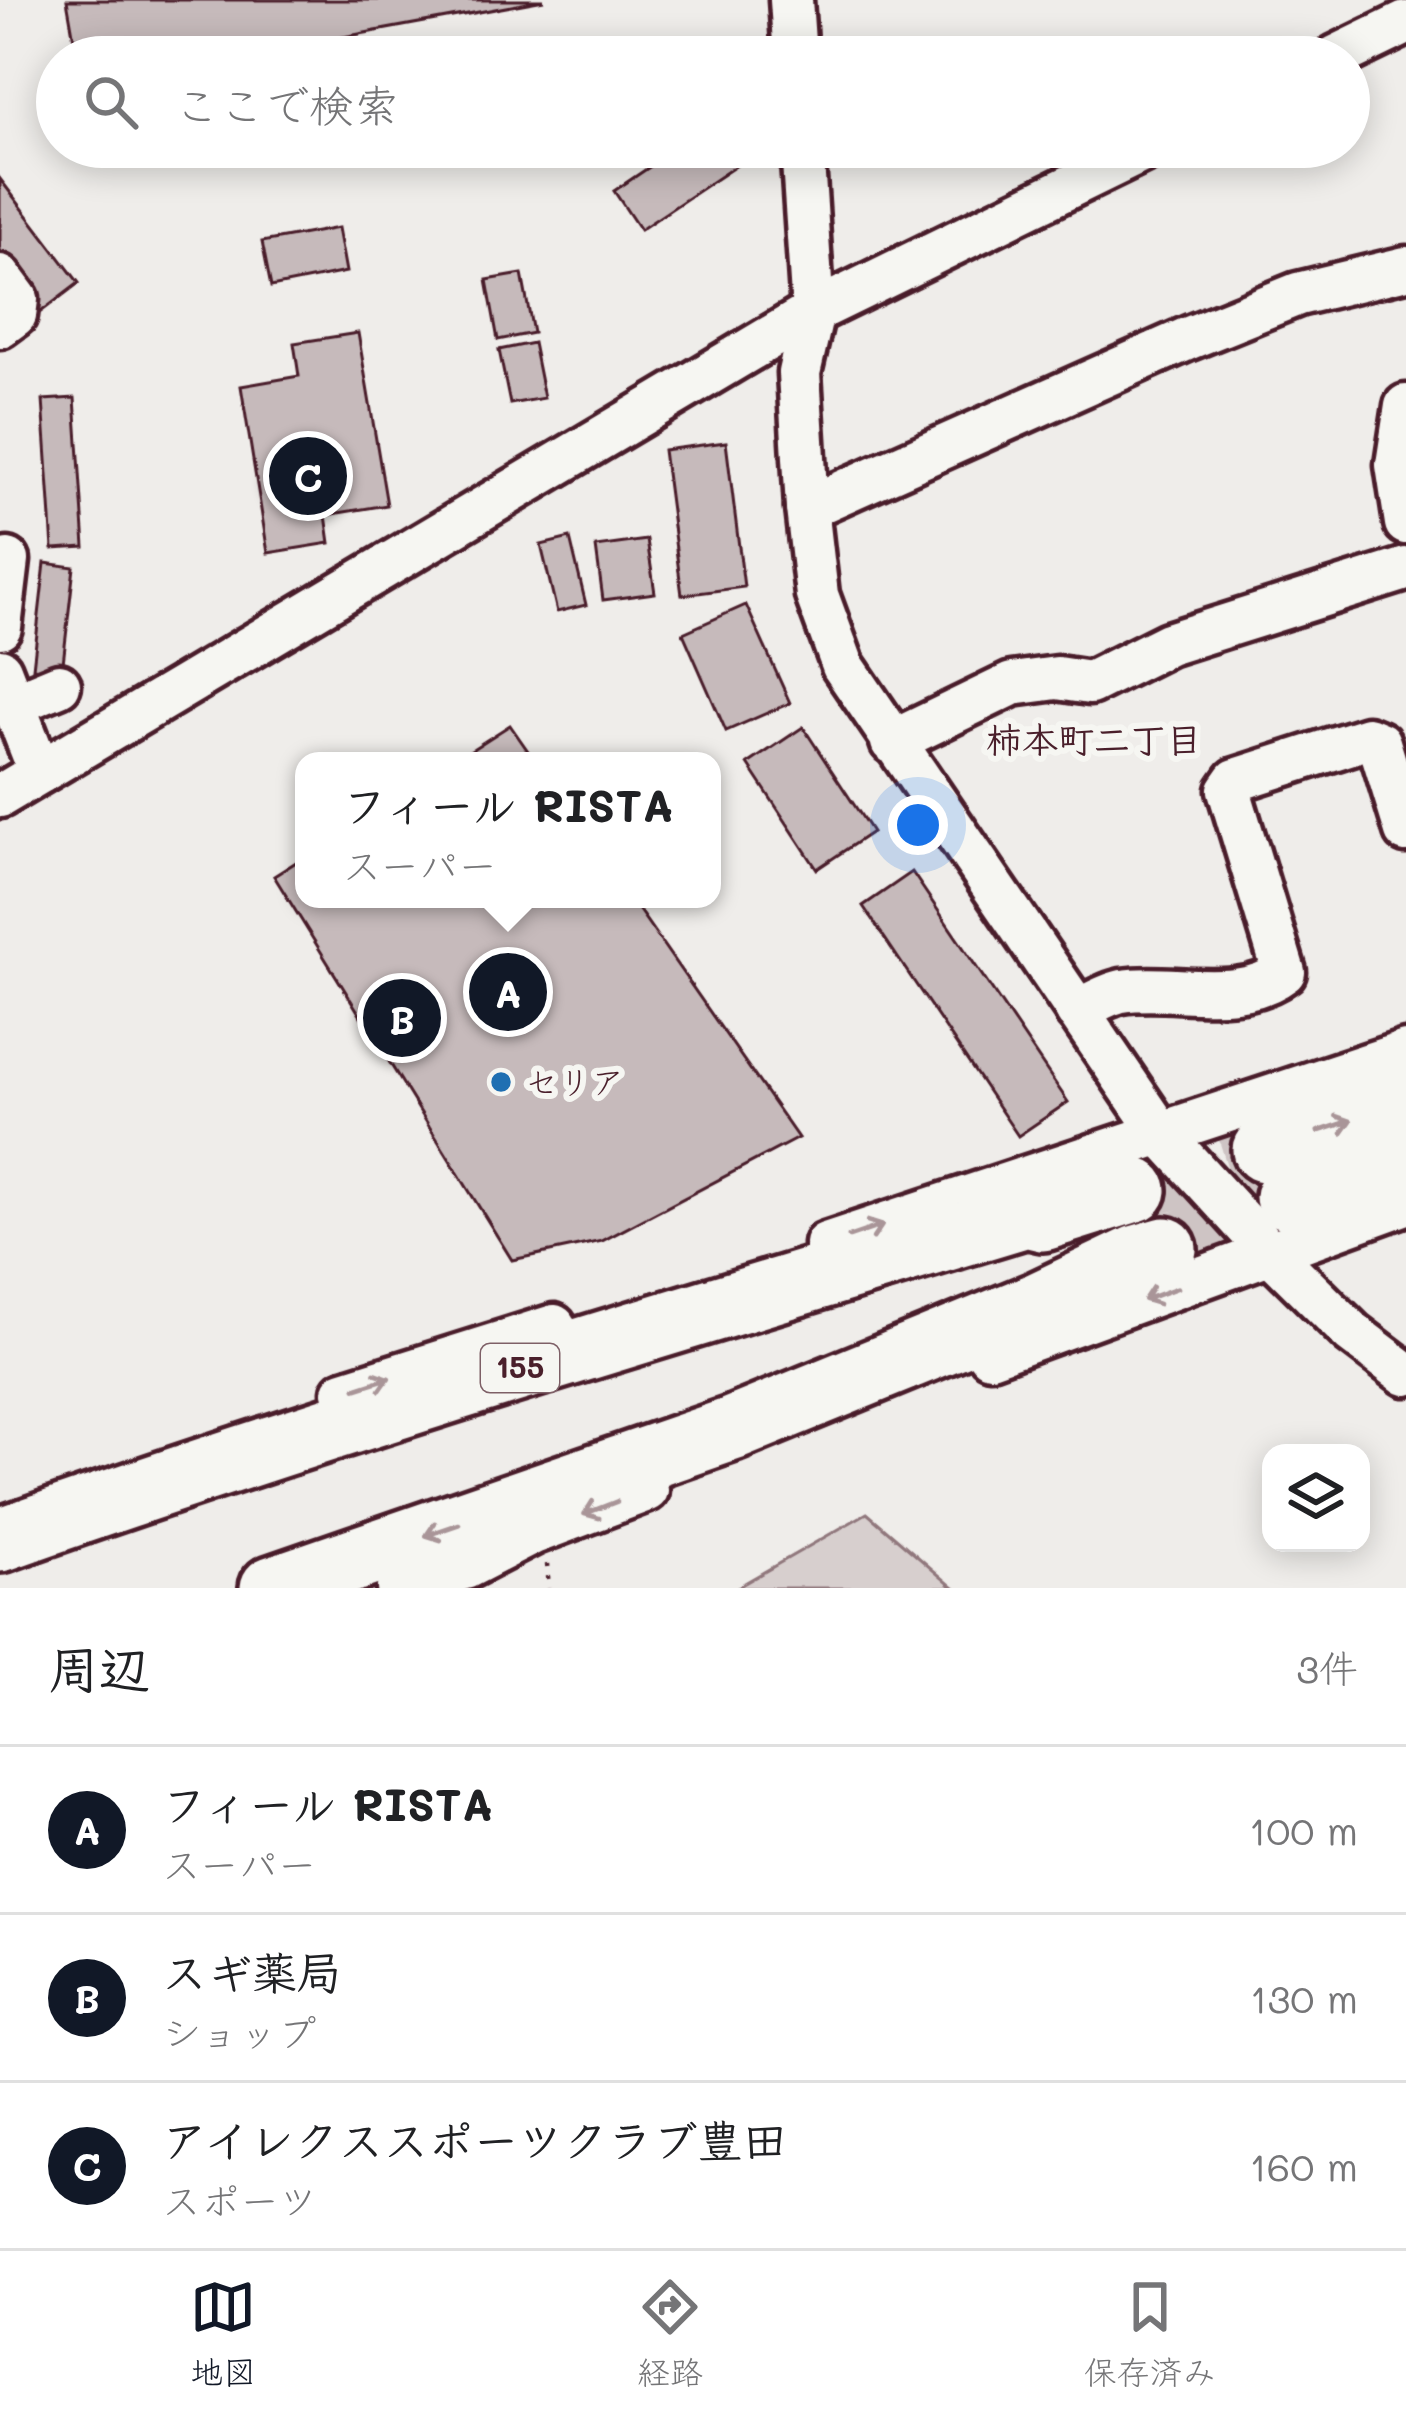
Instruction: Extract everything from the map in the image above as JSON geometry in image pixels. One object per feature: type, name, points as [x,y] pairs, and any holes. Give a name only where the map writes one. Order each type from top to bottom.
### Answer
[{"type":"highway","points":[[1274,1200],[1406,1103]]},
{"type":"highway","points":[[1274,1200],[1406,1156]]},
{"type":"highway","name":"155","points":[[0,1540],[529,1365],[1026,1215],[1043,1220],[1135,1190]]},
{"type":"highway","points":[[285,1587],[732,1429],[1151,1253]]},
{"type":"street","points":[[791,0],[794,36]]},
{"type":"street","points":[[1370,40],[1406,23]]},
{"type":"street","points":[[803,168],[813,312],[799,373],[807,508],[817,596],[843,666],[1160,1132],[1274,1200],[1352,1334],[1406,1374]]},
{"type":"street","points":[[0,796],[813,312],[1108,168]]},
{"type":"street","points":[[807,508],[1276,302],[1406,268]]},
{"type":"street","points":[[0,276],[16,299],[15,315],[0,326]]},
{"type":"street","points":[[1406,406],[1397,466],[1406,523]]},
{"type":"street","points":[[0,627],[8,560]]},
{"type":"street","points":[[892,742],[1012,684],[1058,678],[1090,683],[1168,644],[1406,569]]},
{"type":"street","points":[[40,772],[6,687],[59,685]]},
{"type":"street","points":[[1077,1010],[1121,991],[1227,990],[1271,982],[1284,972],[1229,790],[1236,779],[1367,738],[1378,743],[1406,831]]},
{"type":"street","points":[[119,1497],[152,1456],[457,1354],[771,1263],[1406,1052]]},
{"type":"street","points":[[398,1588],[466,1568],[533,1533],[860,1402],[1274,1200],[1406,1203]]},
{"type":"path","points":[[547,1562],[549,1588]]},
{"type":"shaded area","points":[[867,1513],[954,1588],[736,1588]]},
{"type":"building","points":[[67,0],[544,0],[349,36],[73,36]]},
{"type":"building","points":[[648,168],[733,168],[640,230],[614,191]]},
{"type":"building","points":[[0,179],[79,283],[0,343]]},
{"type":"building","points":[[338,228],[346,272],[271,287],[262,242]]},
{"type":"building","points":[[522,274],[533,333],[498,340],[487,280]]},
{"type":"building","points":[[358,333],[387,505],[326,515],[330,543],[268,553],[241,386],[299,376],[294,343]]},
{"type":"building","points":[[533,343],[544,398],[510,404],[499,350]]},
{"type":"building","points":[[75,398],[85,547],[53,549],[43,400]]},
{"type":"building","points":[[726,442],[744,587],[682,595],[663,450]]},
{"type":"building","points":[[570,538],[586,605],[557,612],[541,545]]},
{"type":"building","points":[[647,540],[655,593],[603,600],[596,547]]},
{"type":"building","points":[[45,563],[74,567],[62,672],[33,668]]},
{"type":"building","points":[[746,605],[790,703],[726,731],[683,633]]},
{"type":"building","points":[[510,725],[529,752],[468,752]]},
{"type":"building","points":[[803,727],[872,832],[817,869],[748,764]]},
{"type":"building","points":[[295,863],[295,908],[637,908],[798,1138],[602,1241],[512,1260],[274,876]]},
{"type":"building","points":[[912,872],[1068,1102],[1018,1136],[863,906]]},
{"type":"tunnel","points":[[1135,1190],[1264,1150]]},
{"type":"tunnel","points":[[1165,1249],[1287,1197]]},
{"type":"place","name":"アイレクススポーツクラブ豊田","points":[[308,476]]},
{"type":"place","name":"フィール RISTA","points":[[508,992]]},
{"type":"place","name":"スギ薬局","points":[[402,1018]]},
{"type":"place","name":"セリア","points":[[501,1082]]},
{"type":"district","name":"柿本町二丁目","points":[[1094,740]]}]
